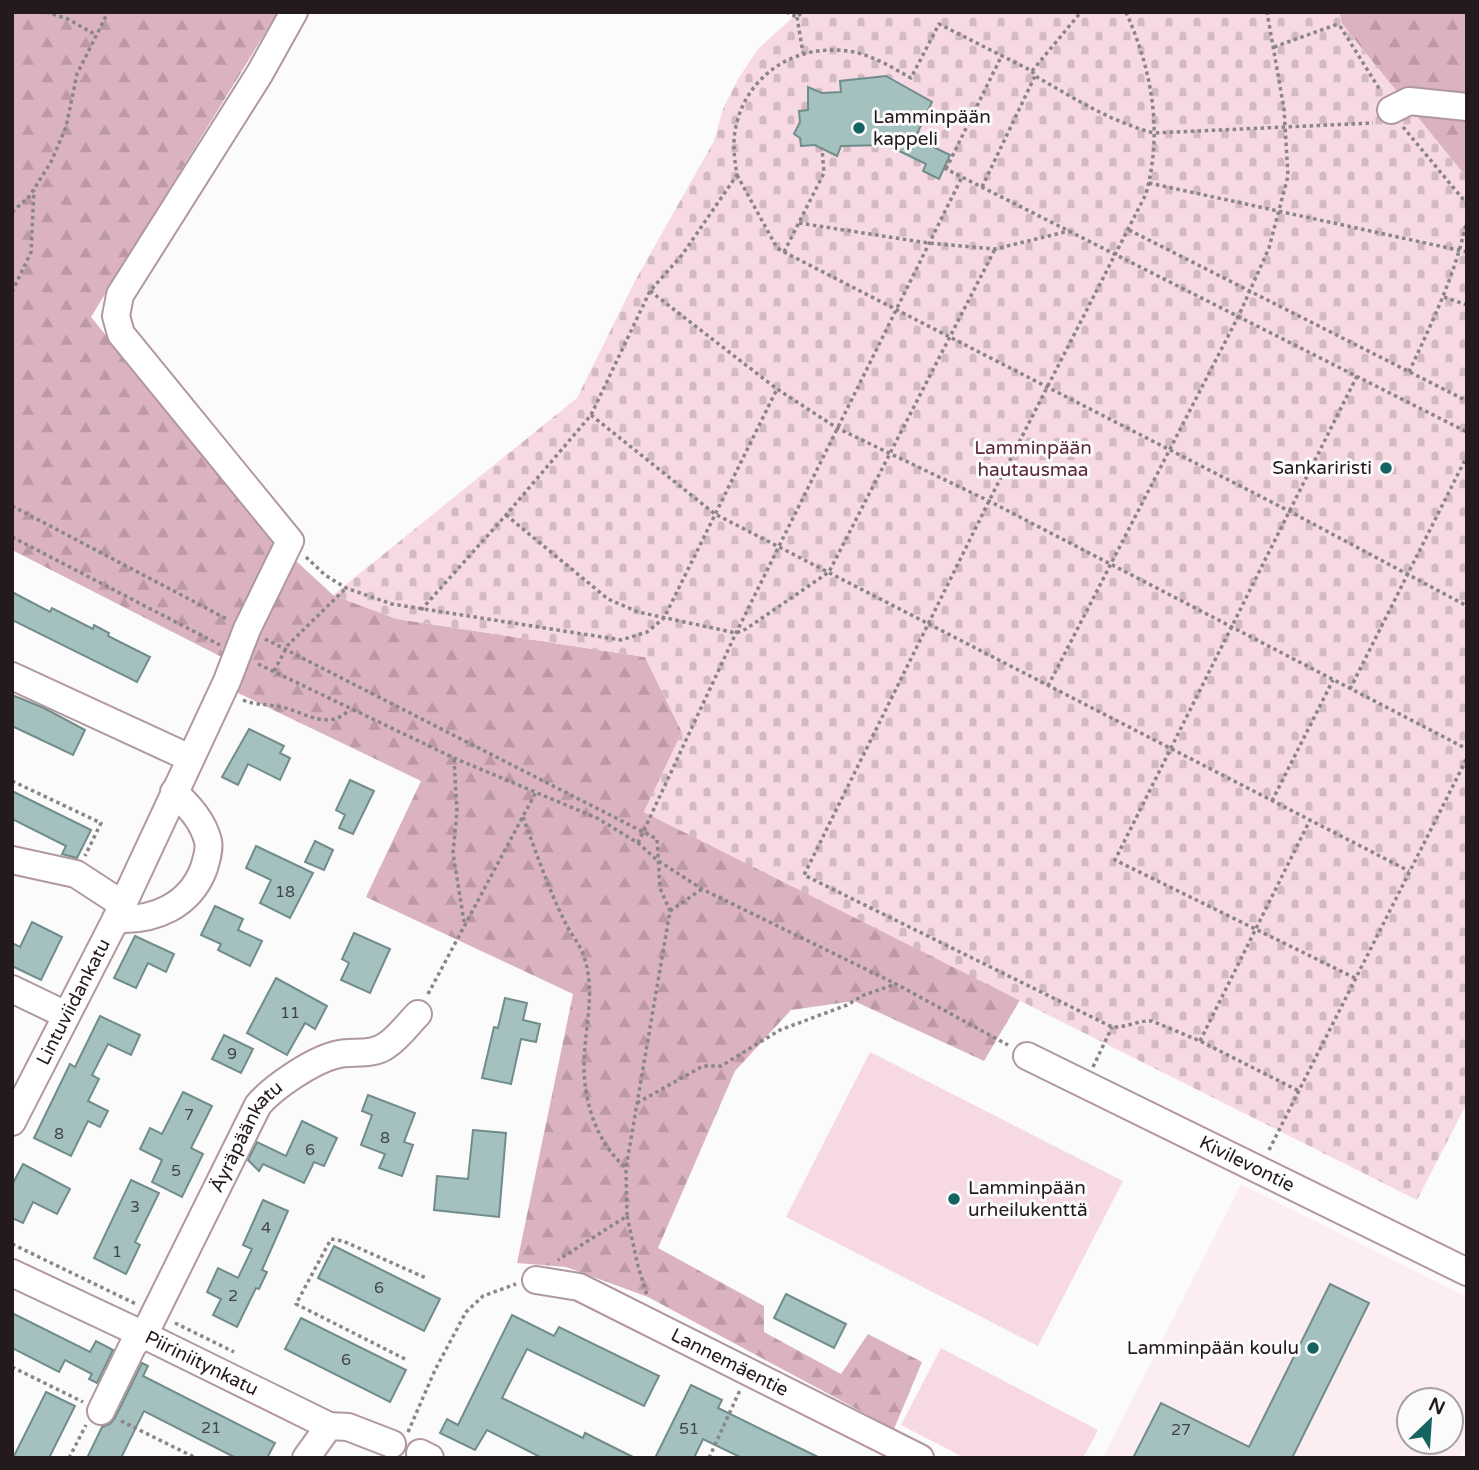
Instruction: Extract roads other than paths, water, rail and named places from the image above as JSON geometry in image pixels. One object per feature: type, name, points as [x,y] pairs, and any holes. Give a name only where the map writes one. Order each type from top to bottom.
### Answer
[{"type":"street","name":"Lintuviidankatu","points":[[12,1122],[119,911],[225,684],[247,629],[290,541],[121,334],[116,316],[120,295],[260,73],[294,12]]},
{"type":"street","points":[[1382,117],[1409,101],[1467,107]]},
{"type":"street","points":[[12,676],[190,758]]},
{"type":"street","name":"Lintuviidankatu","points":[[119,911],[135,920],[160,914],[183,900],[198,881],[209,844],[198,817],[174,792]]},
{"type":"street","points":[[12,860],[76,874],[119,911]]},
{"type":"street","points":[[12,989],[66,1015]]},
{"type":"street","name":"Äyräpäänkatu","points":[[95,1414],[133,1345],[144,1335],[258,1105],[268,1093],[289,1078],[335,1055],[368,1053],[387,1046],[418,1014]]},
{"type":"street","name":"Kivilevontie","points":[[1027,1056],[1467,1272]]},
{"type":"street","name":"Piiriniitynkatu","points":[[12,1273],[328,1426],[348,1427],[412,1448]]},
{"type":"street","name":"Lannemäentie","points":[[536,1280],[579,1287],[920,1458]]},
{"type":"street","points":[[306,1458],[328,1426]]},
{"type":"place","name":"Lamminpään kappeli","points":[[859,128]]},
{"type":"place","name":"Sankariristi","points":[[1386,468]]},
{"type":"place","name":"Lamminpään urheilukenttä","points":[[954,1199]]},
{"type":"place","name":"Lamminpään koulu","points":[[1313,1348]]},
{"type":"park label","name":"Lamminpään hautausmaa","points":[[1033,459]]}]
